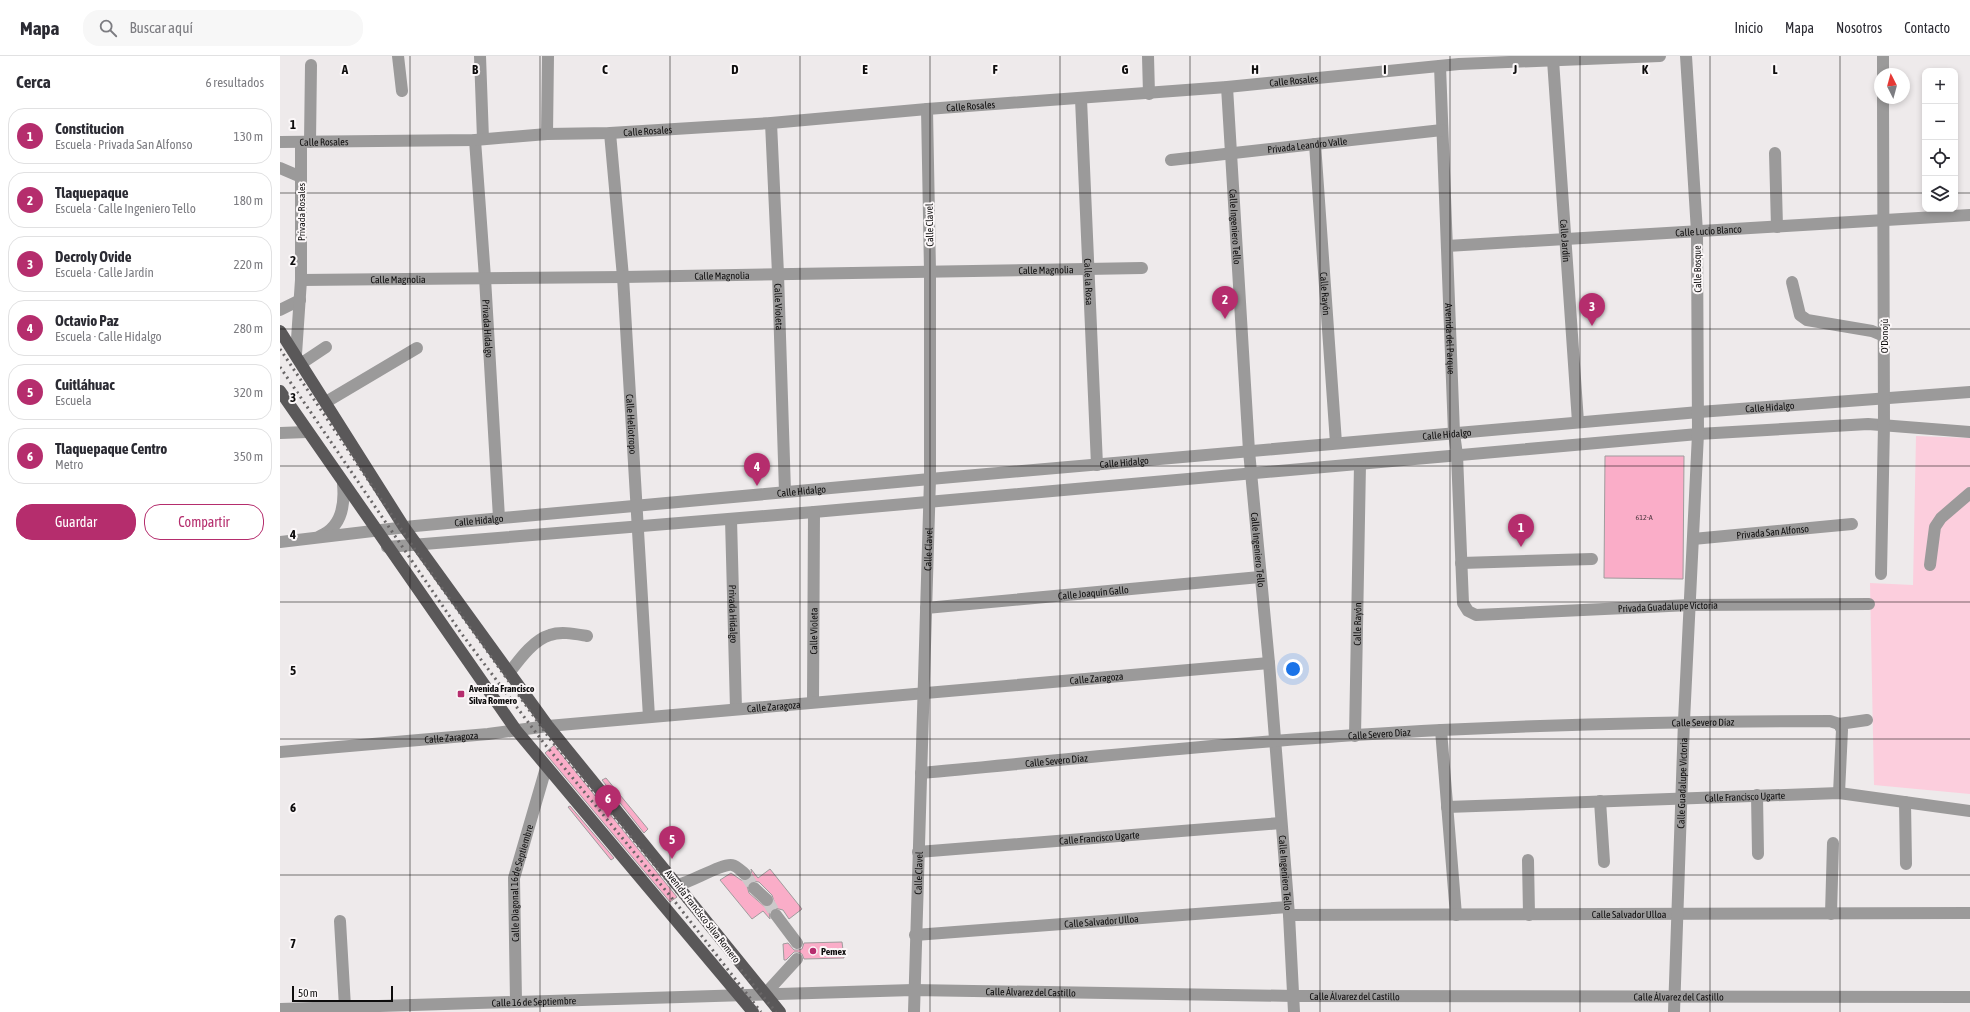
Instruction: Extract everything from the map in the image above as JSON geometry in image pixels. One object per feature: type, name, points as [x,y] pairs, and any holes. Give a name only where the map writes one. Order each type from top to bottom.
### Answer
[{"type":"main road","name":"Avenida Francisco Silva Romero","points":[[280,331],[299,358],[404,527],[509,673],[548,726],[780,1012]]},
{"type":"main road","name":"Avenida Francisco Silva Romero","points":[[280,391],[343,484],[516,730],[546,768],[753,1012]]},
{"type":"street","points":[[398,56],[402,91]]},
{"type":"street","name":"Privada Hidalgo","points":[[480,56],[479,139],[485,278],[499,518]]},
{"type":"street","points":[[547,134],[548,56]]},
{"type":"street","points":[[1148,56],[1148,94]]},
{"type":"street","name":"Calle Rosales","points":[[280,142],[479,139],[547,134],[771,123],[927,109],[1081,99],[1227,87],[1440,66],[1460,60],[1553,60],[1652,56]]},
{"type":"street","name":"Calle Bosque","points":[[1686,56],[1697,232],[1698,434]]},
{"type":"street","points":[[1882,56],[1883,68]]},
{"type":"street","name":"Calle Jardín","points":[[1553,60],[1578,422]]},
{"type":"street","name":"Privada Rosales","points":[[299,358],[301,177],[306,142],[311,65]]},
{"type":"street","name":"Avenida del Parque","points":[[1440,66],[1454,433],[1457,455],[1463,603],[1468,611]]},
{"type":"street","name":"Calle Ingeniero Tello","points":[[1227,87],[1249,451],[1282,823],[1294,1012]]},
{"type":"street","name":"Calle la Rosa","points":[[1081,99],[1097,464]]},
{"type":"street","name":"O'Donojú","points":[[1881,574],[1884,425],[1883,104]]},
{"type":"street","name":"Calle Clavel","points":[[914,1012],[913,990],[930,479],[930,271],[927,109]]},
{"type":"street","name":"Calle Violeta","points":[[771,123],[778,274],[785,492]]},
{"type":"street","name":"Privada Leandro Valle","points":[[1171,160],[1442,130]]},
{"type":"street","name":"Calle Heliotropo","points":[[610,132],[623,277],[649,717]]},
{"type":"street","name":"Calle Rayón","points":[[1315,144],[1336,444]]},
{"type":"street","points":[[1774,153],[1777,227]]},
{"type":"street","points":[[280,168],[301,177]]},
{"type":"street","name":"Calle Lucio Blanco","points":[[1447,246],[1970,215]]},
{"type":"street","name":"Calle Magnolia","points":[[301,280],[623,277],[1142,268]]},
{"type":"street","points":[[1792,282],[1800,315],[1806,320],[1872,331],[1884,336]]},
{"type":"street","points":[[280,310],[300,300]]},
{"type":"street","points":[[299,358],[326,347]]},
{"type":"street","points":[[326,402],[417,348]]},
{"type":"street","name":"Calle Hidalgo","points":[[280,542],[404,527],[1097,464],[1699,412],[1970,392]]},
{"type":"street","name":"Calle Hidalgo","points":[[387,547],[814,512],[1698,434],[1868,424],[1970,432]]},
{"type":"street","points":[[280,433],[307,432]]},
{"type":"street","name":"Calle Guadalupe Victoria","points":[[1674,1012],[1684,721],[1698,434]]},
{"type":"street","name":"Calle Rayón","points":[[1355,736],[1360,464]]},
{"type":"street","points":[[315,538],[331,529],[342,514],[344,506],[343,484]]},
{"type":"street","points":[[1930,565],[1935,527],[1941,518],[1970,493]]},
{"type":"street","name":"Calle Violeta","points":[[813,702],[814,512]]},
{"type":"street","name":"Privada Hidalgo","points":[[731,519],[736,709]]},
{"type":"street","name":"Privada San Alfonso","points":[[1693,539],[1852,524]]},
{"type":"street","points":[[1461,563],[1592,559]]},
{"type":"street","name":"Calle Joaquín Gallo","points":[[926,608],[1260,577]]},
{"type":"street","name":"Privada Guadalupe Victoria","points":[[1468,611],[1476,615],[1690,605],[1869,604]]},
{"type":"street","points":[[509,673],[525,654],[542,638],[560,633],[587,636]]},
{"type":"street","name":"Calle Zaragoza","points":[[280,752],[813,702],[1269,663]]},
{"type":"street","name":"Calle Severo Díaz","points":[[921,773],[1275,741],[1441,730],[1684,721],[1830,721],[1839,724],[1867,720]]},
{"type":"street","points":[[1839,724],[1842,730],[1840,793]]},
{"type":"street","points":[[1441,730],[1456,915]]},
{"type":"street","name":"Calle Diagonal 16 de Septiembre","points":[[516,1002],[514,878],[546,768]]},
{"type":"street","name":"Calle Francisco Ugarte","points":[[1447,807],[1682,797],[1840,793],[1970,811]]},
{"type":"street","points":[[1757,795],[1758,854]]},
{"type":"street","points":[[1600,801],[1604,862]]},
{"type":"street","points":[[1905,802],[1906,864]]},
{"type":"street","name":"Calle Francisco Ugarte","points":[[918,852],[1282,823]]},
{"type":"street","points":[[1831,914],[1833,843]]},
{"type":"street","points":[[1528,860],[1529,915]]},
{"type":"street","points":[[678,885],[726,865],[735,866],[745,874]]},
{"type":"street","points":[[754,888],[767,900]]},
{"type":"street","name":"Calle Salvador Ulloa","points":[[915,935],[1288,911],[1456,915],[1970,913]]},
{"type":"street","points":[[776,915],[797,943]]},
{"type":"street","points":[[340,921],[345,1007]]},
{"type":"street","points":[[764,994],[797,959]]},
{"type":"street","name":"Calle Álvarez del Castillo","points":[[739,994],[913,990],[1294,996],[1970,997]]},
{"type":"street","name":"Calle 16 de Septiembre","points":[[280,1009],[739,994]]},
{"type":"shaded area","points":[[1916,436],[1970,438],[1970,794],[1874,785],[1870,583],[1913,585]]},
{"type":"building","points":[[1605,456],[1684,456],[1683,579],[1604,578]]},
{"type":"building","points":[[554,745],[677,897],[670,902],[545,753]]},
{"type":"building","points":[[606,778],[648,829],[644,833],[602,780]]},
{"type":"building","points":[[570,806],[614,858],[611,860],[568,807]]},
{"type":"building","points":[[751,869],[758,878],[770,869],[802,909],[789,919],[783,910],[775,908],[769,912],[770,919],[763,911],[752,919],[720,880],[731,873],[741,880],[747,881],[752,876]],"holes":[[[752,881],[759,882],[772,895],[774,901],[772,905],[765,907],[749,893],[747,886]]]},
{"type":"building","name":"Pemex","points":[[842,942],[844,958],[804,959],[802,954],[794,952],[786,960],[784,960],[783,944],[788,943],[794,950],[798,950],[802,949],[804,943]]},
{"type":"tunnel","points":[[745,874],[754,888]]},
{"type":"tunnel","points":[[767,900],[776,915]]},
{"type":"railway","points":[[280,349],[422,560],[550,739],[776,1012]]},
{"type":"railway","points":[[280,367],[461,633],[543,742],[676,903],[761,1012]]},
{"type":"place","name":"Tlaquepaque","points":[[1225,319]]},
{"type":"place","name":"Decroly Ovide","points":[[1592,326]]},
{"type":"place","name":"Octavio Paz","points":[[757,486]]},
{"type":"place","name":"Constitucion","points":[[1521,547]]},
{"type":"place","name":"Avenida Francisco Silva Romero","points":[[461,694]]},
{"type":"place","name":"Tlaquepaque Centro","points":[[608,818]]},
{"type":"place","name":"Cuitláhuac","points":[[672,859]]},
{"type":"place","name":"Pemex","points":[[813,951]]}]
